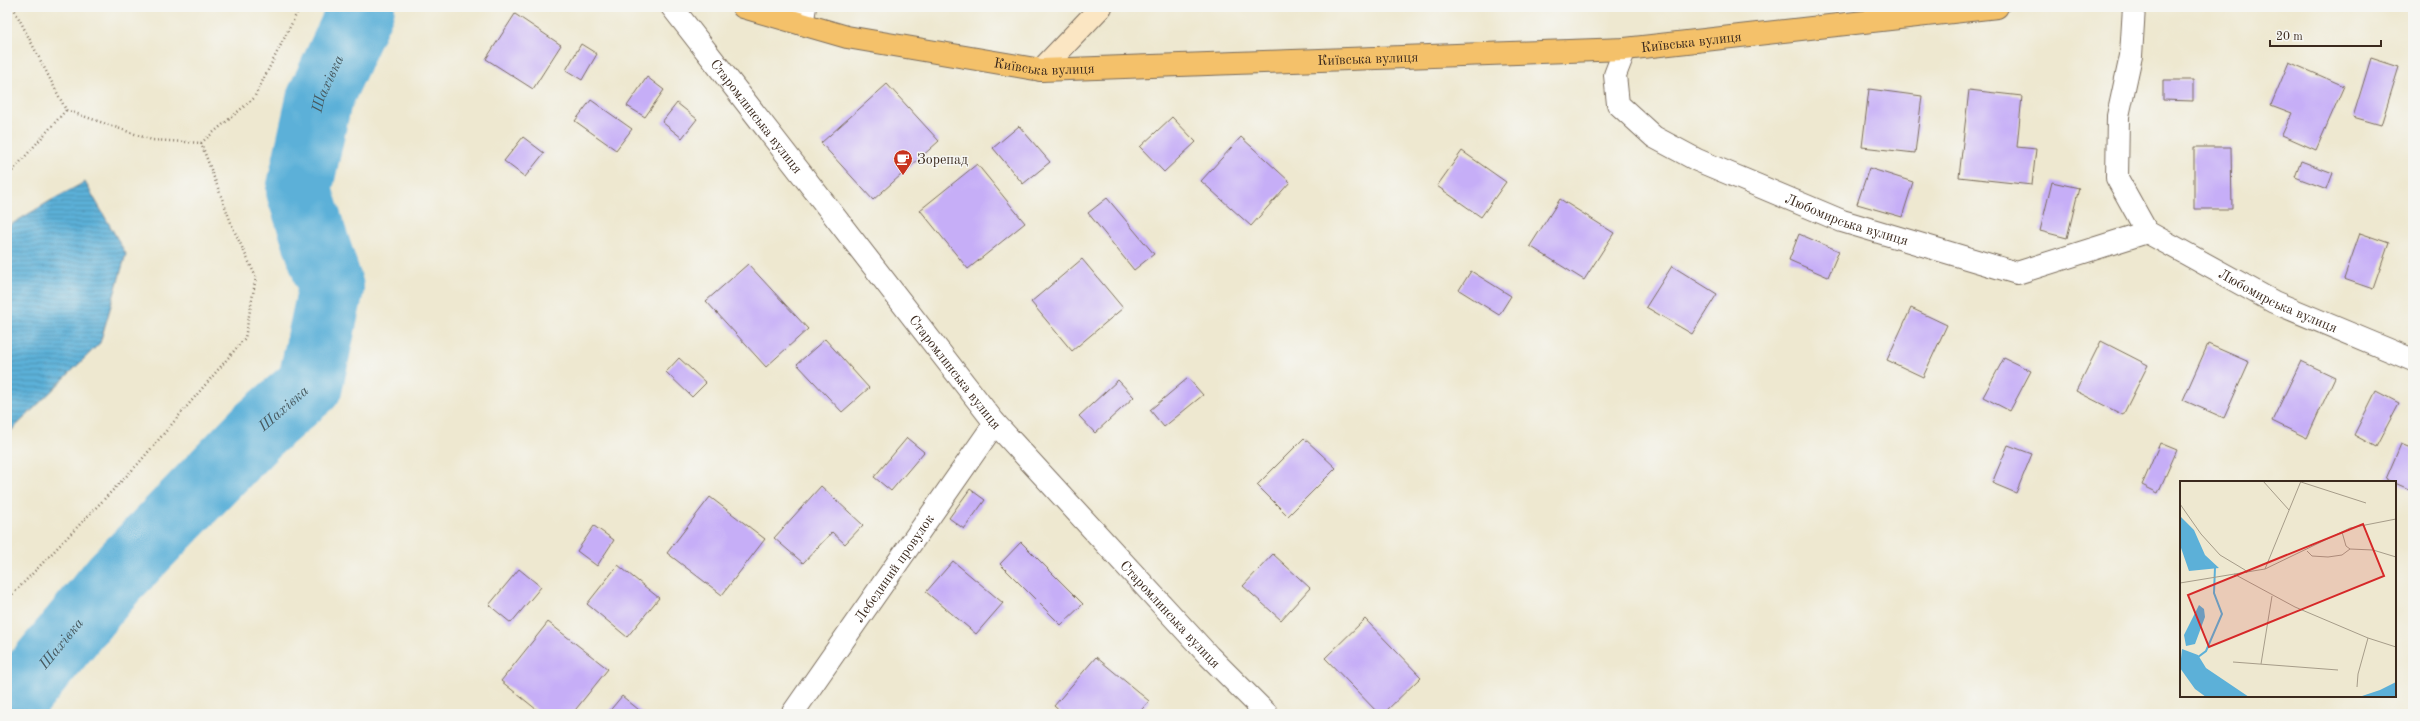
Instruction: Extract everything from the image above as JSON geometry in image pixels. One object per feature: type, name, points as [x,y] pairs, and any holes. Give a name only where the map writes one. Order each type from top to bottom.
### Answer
[{"type":"main road","name":"Київська вулиця","points":[[743,7],[804,15],[847,37],[1041,70],[1625,49],[1997,7]]},
{"type":"main road","points":[[1041,70],[1101,7]]},
{"type":"street","name":"Старомлинська вулиця","points":[[672,7],[995,423],[1209,656],[1266,714]]},
{"type":"street","points":[[2134,7],[2131,56],[2118,116],[2117,178],[2147,232]]},
{"type":"street","name":"Любомирська вулиця","points":[[1625,49],[1615,75],[1618,104],[1654,137],[1697,160],[1842,221],[2017,274],[2147,232],[2274,302],[2413,360]]},
{"type":"street","name":"Лебединий провулок","points":[[792,714],[995,423]]},
{"type":"path","points":[[13,7],[66,110],[152,140],[201,143],[254,98],[300,7]]},
{"type":"path","points":[[7,177],[66,110]]},
{"type":"path","points":[[7,600],[138,464],[245,338],[256,277],[233,228],[201,143]]},
{"type":"water","points":[[85,182],[126,254],[100,343],[7,435],[7,227]]},
{"type":"building","points":[[515,14],[561,45],[533,89],[486,59]]},
{"type":"building","points":[[581,44],[597,54],[582,80],[566,70]]},
{"type":"building","points":[[2371,58],[2399,67],[2381,125],[2353,117]]},
{"type":"building","points":[[2289,62],[2344,86],[2316,150],[2282,135],[2292,113],[2271,105]]},
{"type":"building","points":[[647,77],[664,90],[645,117],[627,106]]},
{"type":"building","points":[[2163,80],[2193,80],[2193,101],[2163,100]]},
{"type":"building","points":[[887,84],[939,141],[873,200],[821,143]]},
{"type":"building","points":[[1869,89],[1922,96],[1915,153],[1862,147]]},
{"type":"building","points":[[1969,90],[2022,96],[2017,147],[2036,149],[2032,185],[1959,177]]},
{"type":"building","points":[[591,100],[632,129],[616,150],[575,121]]},
{"type":"building","points":[[677,103],[697,119],[682,138],[662,122]]},
{"type":"building","points":[[1172,117],[1196,142],[1164,172],[1140,147]]},
{"type":"building","points":[[1019,126],[1050,162],[1023,184],[993,148]]},
{"type":"building","points":[[523,137],[544,153],[525,177],[504,161]]},
{"type":"building","points":[[1241,137],[1290,182],[1251,226],[1201,181]]},
{"type":"building","points":[[2194,147],[2231,147],[2232,209],[2194,209]]},
{"type":"building","points":[[1462,151],[1506,182],[1481,217],[1437,186]]},
{"type":"building","points":[[2301,161],[2333,173],[2327,189],[2295,177]]},
{"type":"building","points":[[977,164],[1025,223],[968,269],[920,210]]},
{"type":"building","points":[[1869,168],[1913,182],[1902,217],[1857,204]]},
{"type":"building","points":[[2052,182],[2079,188],[2067,238],[2040,231]]},
{"type":"building","points":[[1107,198],[1154,254],[1134,270],[1088,213]]},
{"type":"building","points":[[1560,199],[1614,233],[1584,280],[1530,246]]},
{"type":"building","points":[[2360,233],[2389,243],[2373,289],[2344,279]]},
{"type":"building","points":[[1799,234],[1839,251],[1828,277],[1789,260]]},
{"type":"building","points":[[1082,259],[1123,308],[1072,351],[1031,302]]},
{"type":"building","points":[[748,264],[808,329],[766,367],[706,301]]},
{"type":"building","points":[[1672,266],[1717,294],[1692,334],[1646,307]]},
{"type":"building","points":[[1471,271],[1511,296],[1499,315],[1459,290]]},
{"type":"building","points":[[1911,308],[1947,325],[1923,377],[1887,360]]},
{"type":"building","points":[[825,339],[869,388],[842,412],[797,364]]},
{"type":"building","points":[[2101,341],[2148,365],[2123,415],[2076,391]]},
{"type":"building","points":[[2208,344],[2249,362],[2224,418],[2183,400]]},
{"type":"building","points":[[679,358],[706,383],[692,397],[666,372]]},
{"type":"building","points":[[2004,358],[2031,371],[2010,411],[1983,397]]},
{"type":"building","points":[[2301,361],[2335,377],[2307,438],[2272,421]]},
{"type":"building","points":[[1188,378],[1203,395],[1164,427],[1150,410]]},
{"type":"building","points":[[1118,380],[1134,397],[1095,433],[1079,416]]},
{"type":"building","points":[[2376,391],[2399,403],[2376,447],[2354,435]]},
{"type":"building","points":[[907,438],[924,452],[891,491],[874,477]]},
{"type":"building","points":[[1304,438],[1336,468],[1288,516],[1257,485]]},
{"type":"building","points":[[2160,443],[2177,450],[2158,493],[2142,485]]},
{"type":"building","points":[[2401,444],[2413,449],[2413,491],[2396,483],[2396,481],[2386,479]]},
{"type":"building","points":[[2008,445],[2032,454],[2016,493],[1992,483]]},
{"type":"building","points":[[821,486],[863,525],[845,544],[832,532],[803,563],[774,538]]},
{"type":"building","points":[[970,489],[985,500],[964,529],[949,518]]},
{"type":"building","points":[[710,497],[765,539],[722,595],[667,553]]},
{"type":"building","points":[[594,526],[614,540],[597,566],[577,551]]},
{"type":"building","points":[[1021,542],[1083,604],[1061,625],[1000,564]]},
{"type":"building","points":[[1273,554],[1310,588],[1281,620],[1243,586]]},
{"type":"building","points":[[953,561],[1003,603],[976,634],[926,592]]},
{"type":"building","points":[[618,565],[659,598],[627,637],[587,604]]},
{"type":"building","points":[[519,569],[541,587],[511,623],[489,605]]},
{"type":"building","points":[[1365,619],[1421,677],[1383,714],[1379,714],[1325,658]]},
{"type":"building","points":[[548,622],[608,669],[572,714],[542,714],[501,681]]},
{"type":"building","points":[[1096,657],[1149,701],[1138,714],[1063,714],[1054,706]]},
{"type":"building","points":[[622,696],[644,714],[607,714]]},
{"type":"waterway","name":"Шахівка","points":[[7,709],[114,579],[257,431],[310,385],[331,288],[299,191],[319,100],[362,7]]},
{"type":"place","name":"Зорепад","points":[[903,176]]}]
